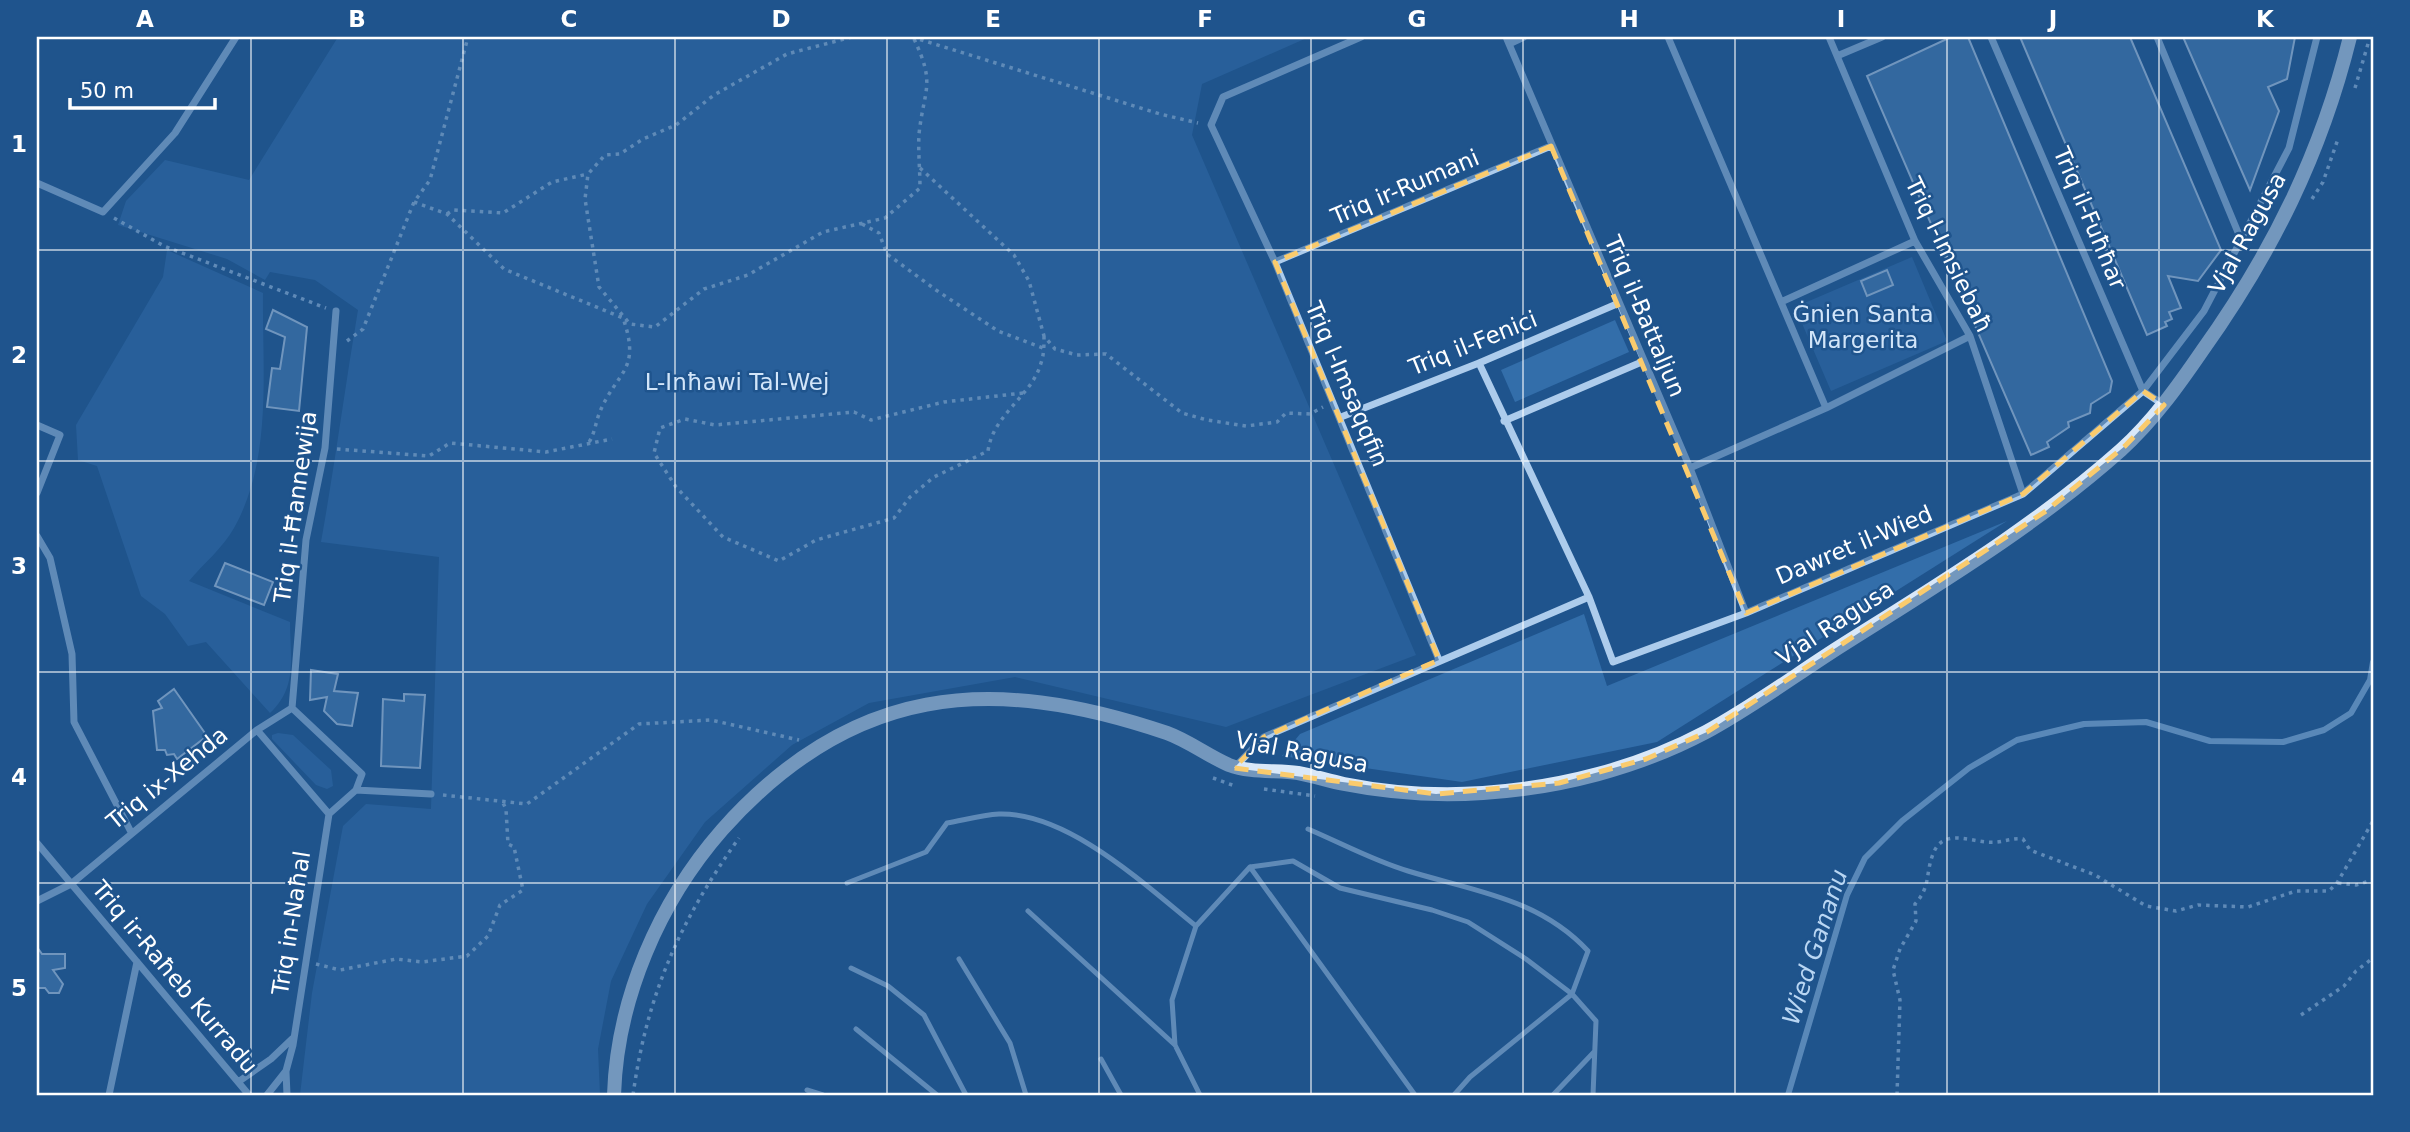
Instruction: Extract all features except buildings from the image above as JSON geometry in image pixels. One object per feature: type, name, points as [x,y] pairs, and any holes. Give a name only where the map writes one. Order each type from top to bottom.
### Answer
[{"type":"main road","name":"Vjal Ragusa","points":[[614,1095],[620,1040],[628,1007],[657,927],[710,845],[747,802],[818,745],[893,712],[986,699],[1037,701],[1084,710],[1172,735],[1234,768],[1302,774],[1387,791],[1478,794],[1559,783],[1646,759],[1726,720],[2007,538],[2107,461],[2164,405],[2225,320],[2297,194],[2322,135],[2350,37]]},
{"type":"street","points":[[37,183],[103,212],[175,133],[236,37]]},
{"type":"street","points":[[1211,125],[1223,97],[1361,37]]},
{"type":"street","points":[[1507,40],[1524,37]]},
{"type":"street","points":[[1668,37],[1826,408]]},
{"type":"street","name":"Triq l-Imsiebaħ","points":[[1829,37],[1915,241],[1970,336],[2023,494]]},
{"type":"street","points":[[1838,56],[1882,37]]},
{"type":"street","name":"Triq il-Fuħħar","points":[[1991,37],[2143,391]]},
{"type":"street","points":[[2157,37],[2242,242]]},
{"type":"street","name":"Dawret il-Wied","points":[[1588,597],[1613,662],[1746,613],[2023,494],[2143,391],[2204,311],[2289,148],[2316,37]]},
{"type":"street","name":"Triq il-Battaljun","points":[[1507,40],[1550,146],[1690,468],[1746,613]]},
{"type":"street","name":"Triq l-Imsaqqfin","points":[[1211,125],[1275,262],[1439,660]]},
{"type":"street","name":"Triq ir-Rumani","points":[[1275,262],[1550,146]]},
{"type":"street","points":[[1781,302],[1915,241]]},
{"type":"street","name":"Triq il-Fenici","points":[[1341,417],[1479,363],[1619,303]]},
{"type":"street","name":"Triq il-Ħannewija","points":[[292,708],[306,540],[324,448],[336,312]]},
{"type":"street","points":[[1690,468],[1826,408],[1970,336]]},
{"type":"street","points":[[1504,421],[1644,361]]},
{"type":"street","points":[[1234,768],[1264,737],[1588,597],[1479,363]]},
{"type":"street","points":[[2143,391],[2164,405]]},
{"type":"street","points":[[37,425],[60,435],[37,493]]},
{"type":"street","points":[[37,536],[50,558],[72,654],[74,722],[131,832]]},
{"type":"street","points":[[257,730],[329,814],[356,790],[362,774],[292,708]]},
{"type":"street","name":"Triq ix-Xehda","points":[[71,884],[257,730],[292,708]]},
{"type":"street","points":[[356,790],[431,794]]},
{"type":"street","name":"Triq in-Naħal","points":[[287,1095],[286,1071],[329,814]]},
{"type":"street","name":"Triq ir-Raħeb Kurradu","points":[[37,843],[249,1095]]},
{"type":"street","name":"Triq ir-Raħeb Kurradu","points":[[37,901],[71,884]]},
{"type":"street","points":[[110,1095],[136,962]]},
{"type":"street","points":[[238,1082],[271,1059],[292,1039]]},
{"type":"street","name":"Triq in-Naħal","points":[[267,1095],[286,1071]]},
{"type":"lane","points":[[847,883],[926,852],[947,823],[1001,814],[1060,826],[1118,863],[1196,926]]},
{"type":"lane","points":[[1308,829],[1406,871],[1486,890],[1567,928],[1588,951],[1572,994],[1470,1076],[1454,1095]]},
{"type":"lane","points":[[1175,1045],[1172,1000],[1196,926],[1250,867],[1293,861],[1340,888],[1432,910],[1468,922],[1526,959],[1572,994],[1596,1021],[1593,1095]]},
{"type":"lane","points":[[1250,867],[1415,1095]]},
{"type":"lane","points":[[1028,911],[1175,1045],[1200,1095]]},
{"type":"lane","points":[[959,959],[1010,1042],[1026,1095]]},
{"type":"lane","points":[[851,968],[888,986],[924,1015],[966,1095]]},
{"type":"lane","points":[[856,1029],[937,1095]]},
{"type":"lane","points":[[1553,1095],[1594,1052]]},
{"type":"lane","points":[[1101,1059],[1121,1095]]},
{"type":"lane","points":[[807,1090],[823,1095]]},
{"type":"path","points":[[332,353],[363,329],[414,202],[430,180],[468,37]]},
{"type":"path","points":[[852,37],[787,54],[714,94],[676,125],[643,138],[620,155],[605,155],[588,174],[585,199],[599,287],[630,324],[655,327],[704,289],[748,275],[823,232],[885,218],[920,188],[919,134],[929,87],[927,65],[913,38]]},
{"type":"path","points":[[2354,92],[2370,37]]},
{"type":"path","points":[[913,38],[1160,114],[1211,125]]},
{"type":"path","points":[[2310,203],[2323,182],[2341,130]]},
{"type":"path","points":[[920,168],[976,224],[1014,255],[1029,281],[1044,336],[1041,365],[1023,393],[990,432],[988,451],[934,477],[910,497],[894,518],[816,540],[779,561],[723,537],[676,488],[654,453],[660,428],[685,419],[715,425],[854,412],[871,420],[944,402],[1023,393]]},
{"type":"path","points":[[447,214],[453,210],[503,213],[552,182],[588,174]]},
{"type":"path","points":[[414,202],[447,214],[504,269],[623,318],[632,343],[624,374],[599,414],[596,431],[587,444]]},
{"type":"path","points":[[103,212],[164,246],[336,312]]},
{"type":"path","points":[[862,223],[879,233],[887,254],[936,290],[998,331],[1043,348]]},
{"type":"path","points":[[1044,336],[1055,349],[1077,355],[1106,354],[1182,412],[1208,420],[1246,426],[1277,422],[1286,413],[1311,414],[1334,401]]},
{"type":"path","points":[[324,448],[429,456],[450,443],[546,452],[612,439]]},
{"type":"path","points":[[431,794],[527,804],[639,724],[711,720],[799,740]]},
{"type":"path","points":[[1204,772],[1225,785],[1238,786]]},
{"type":"path","points":[[1252,788],[1319,796]]},
{"type":"path","points":[[304,961],[340,970],[396,959],[422,962],[474,953],[488,936],[500,905],[523,890],[514,847],[508,844],[506,809],[502,801]]},
{"type":"path","points":[[1897,1095],[1900,1000],[1893,970],[1900,949],[1916,921],[1915,904],[1926,892],[1933,853],[1940,844],[1953,837],[1996,842],[2011,838],[2023,839],[2030,850],[2095,875],[2146,906],[2176,911],[2198,905],[2248,907],[2296,891],[2329,891],[2337,883],[2373,821]]},
{"type":"path","points":[[633,1095],[639,1048],[663,968],[701,892],[748,829]]},
{"type":"path","points":[[2337,883],[2356,885],[2373,880]]},
{"type":"path","points":[[2301,1015],[2344,986],[2356,971],[2373,958]]},
{"type":"highlighted area","points":[[1551,146],[1746,613],[2023,494],[2143,391],[2164,405],[2125,446],[2046,511],[1707,732],[1646,759],[1559,783],[1436,794],[1234,768],[1264,737],[1439,660],[1275,262]]},
{"type":"green space","name":"L-Inħawi Tal-Wej","points":[[338,37],[1309,37],[1202,84],[1192,135],[1416,655],[1226,727],[1015,677],[869,703],[792,745],[705,822],[647,904],[611,981],[598,1049],[600,1095],[300,1095],[312,993],[343,826],[366,804],[431,809],[439,557],[321,542],[358,310],[315,280],[270,272],[265,280],[227,259],[118,225],[126,201],[165,160],[249,180]]},
{"type":"green space","points":[[167,250],[263,293],[263,413],[255,473],[234,528],[219,549],[189,581],[290,622],[289,682],[279,703],[270,713],[206,642],[188,646],[165,614],[141,596],[97,466],[78,460],[76,425],[163,277]]},
{"type":"green space","name":"Ġnien Santa Margerita","points":[[1912,257],[1947,341],[1831,391],[1795,307]]},
{"type":"green space","points":[[1615,320],[1629,352],[1515,402],[1501,370]]},
{"type":"green space","points":[[2007,521],[1657,742],[1462,782],[1282,756],[1300,734],[1584,614],[1607,686]]},
{"type":"green space","points":[[272,735],[293,735],[331,770],[333,786],[327,789],[316,785],[272,739]]},
{"type":"waterway","name":"Wied Gananu","points":[[1788,1095],[1847,895],[1865,858],[1902,821],[1969,768],[2017,740],[2084,724],[2146,722],[2210,741],[2283,742],[2324,730],[2351,713],[2370,680],[2373,662]]}]
